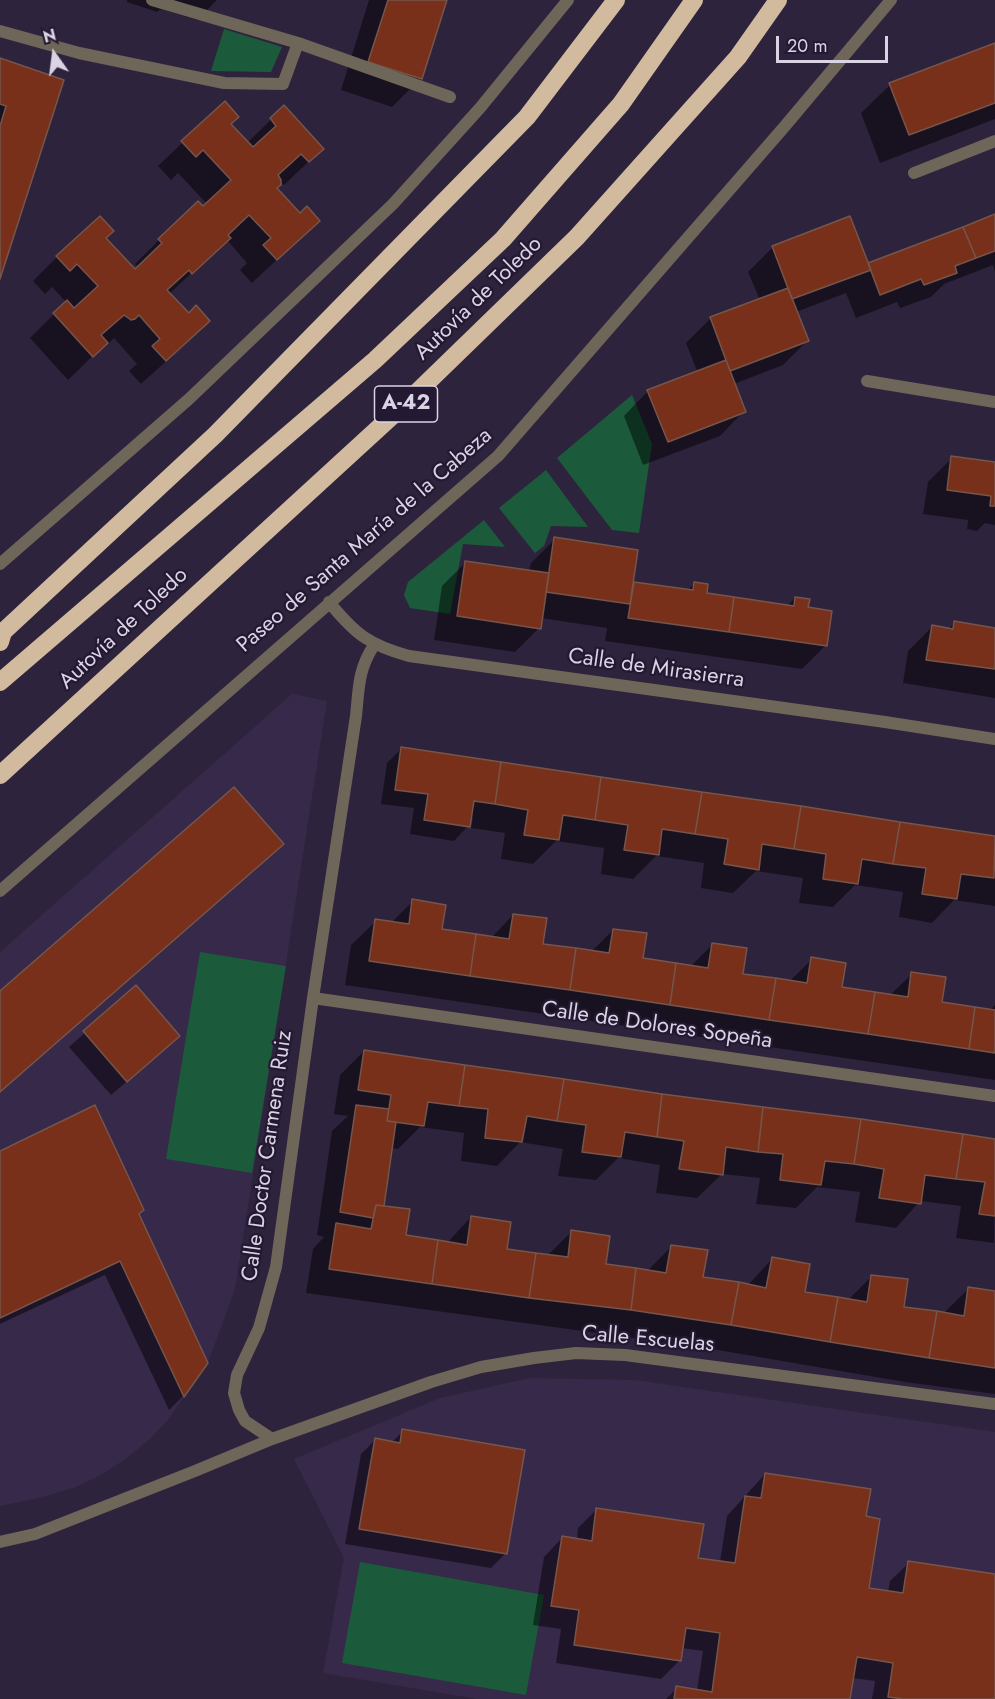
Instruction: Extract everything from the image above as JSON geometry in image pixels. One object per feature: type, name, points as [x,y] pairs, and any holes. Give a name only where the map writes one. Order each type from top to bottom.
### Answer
[{"type":"highway","points":[[0,642],[3,632],[214,435],[527,117],[616,0]]},
{"type":"highway","name":"Autovía de Toledo","points":[[0,682],[375,360],[503,239],[621,104],[694,0]]},
{"type":"highway","name":"Autovía de Toledo","points":[[0,775],[405,404],[577,237],[738,57],[778,0]]},
{"type":"street","points":[[152,0],[298,43],[450,97]]},
{"type":"street","points":[[0,564],[189,399],[393,204],[480,108],[568,0]]},
{"type":"street","name":"Paseo de Santa María de la Cabeza","points":[[0,891],[498,456],[785,126],[891,0]]},
{"type":"street","points":[[0,31],[79,54],[224,83],[283,84],[298,43]]},
{"type":"street","points":[[914,173],[995,141]]},
{"type":"street","points":[[867,381],[995,402]]},
{"type":"street","name":"Calle de Mirasierra","points":[[329,602],[351,627],[374,645],[409,656],[885,722],[995,740]]},
{"type":"street","name":"Calle Doctor Carmena Ruiz","points":[[272,1438],[245,1421],[234,1393],[237,1375],[259,1328],[276,1267],[313,998],[356,716],[360,671],[374,645]]},
{"type":"street","name":"Calle de Dolores Sopeña","points":[[313,998],[995,1096]]},
{"type":"street","name":"Calle Escuelas","points":[[272,1438],[431,1382],[481,1367],[576,1353],[625,1355],[995,1404]]},
{"type":"street","points":[[0,1542],[46,1530],[272,1438]]},
{"type":"shaded area","points":[[292,694],[327,701],[235,1289],[208,1363],[167,1421],[150,1439],[101,1475],[73,1488],[0,1506],[0,952]]},
{"type":"shaded area","points":[[530,1378],[635,1380],[995,1432],[995,1699],[477,1699],[323,1673],[344,1558],[294,1459],[440,1398]]},
{"type":"green space","points":[[224,29],[282,47],[271,72],[211,71]]},
{"type":"green space","points":[[632,395],[652,444],[639,533],[612,530],[557,458]]},
{"type":"green space","points":[[546,470],[588,527],[551,526],[544,546],[535,553],[499,508]]},
{"type":"green space","points":[[484,520],[505,547],[463,544],[450,614],[410,608],[404,595],[408,582]]},
{"type":"green space","points":[[200,952],[286,966],[252,1173],[166,1159]]},
{"type":"green space","points":[[360,1562],[544,1595],[526,1695],[342,1663]]},
{"type":"building","points":[[388,0],[447,0],[422,79],[368,62]]},
{"type":"building","points":[[995,43],[995,103],[909,135],[889,83]]},
{"type":"building","points":[[0,58],[64,80],[0,279],[0,126],[6,106],[0,104]]},
{"type":"building","points":[[225,101],[239,117],[231,124],[253,147],[276,126],[270,118],[284,105],[324,149],[309,162],[301,154],[278,175],[281,185],[277,188],[300,213],[307,206],[320,221],[277,260],[263,245],[271,238],[249,215],[228,235],[231,238],[192,274],[189,270],[167,290],[189,313],[196,305],[210,321],[166,361],[152,346],[160,339],[139,315],[131,320],[124,315],[101,335],[108,343],[93,357],[53,313],[67,300],[74,308],[98,286],[77,264],[70,271],[56,256],[100,216],[114,231],[106,238],[135,269],[162,243],[158,239],[198,201],[203,206],[231,180],[203,150],[196,157],[181,141]]},
{"type":"building","points":[[995,214],[995,251],[976,258],[963,227]]},
{"type":"building","points":[[850,216],[871,270],[792,299],[772,246]]},
{"type":"building","points":[[963,227],[976,258],[955,266],[957,273],[924,285],[921,279],[880,295],[868,263]]},
{"type":"building","points":[[788,288],[809,341],[730,371],[710,317]]},
{"type":"building","points":[[726,360],[746,412],[668,442],[647,390]]},
{"type":"building","points":[[951,456],[995,462],[995,506],[990,506],[991,496],[947,490]]},
{"type":"building","points":[[554,537],[638,550],[630,604],[546,592]]},
{"type":"building","points":[[465,561],[549,573],[541,629],[457,616]]},
{"type":"building","points":[[634,582],[693,590],[694,582],[708,584],[707,593],[734,597],[729,632],[628,618]]},
{"type":"building","points":[[734,597],[794,606],[795,597],[810,599],[808,607],[832,611],[827,646],[729,632]]},
{"type":"building","points":[[954,621],[995,628],[995,669],[926,660],[932,625],[953,629]]},
{"type":"building","points":[[401,747],[501,762],[495,804],[474,801],[470,827],[424,820],[428,794],[395,790]]},
{"type":"building","points":[[501,762],[601,777],[595,820],[563,815],[559,840],[524,835],[528,810],[495,804]]},
{"type":"building","points":[[601,777],[702,792],[695,834],[662,829],[659,855],[624,850],[628,825],[595,820]]},
{"type":"building","points":[[234,787],[284,844],[0,1092],[0,991]]},
{"type":"building","points":[[702,792],[801,806],[794,849],[762,844],[759,870],[724,864],[728,839],[695,834]]},
{"type":"building","points":[[801,806],[900,822],[893,864],[862,859],[858,884],[823,879],[826,854],[794,849]]},
{"type":"building","points":[[900,822],[995,836],[994,878],[961,874],[957,899],[922,894],[926,868],[893,864]]},
{"type":"building","points":[[412,899],[446,905],[442,929],[476,934],[470,976],[369,961],[375,919],[409,924]]},
{"type":"building","points":[[513,914],[547,918],[543,944],[576,948],[570,990],[470,976],[476,934],[509,939]]},
{"type":"building","points":[[613,929],[647,933],[643,958],[676,963],[670,1005],[570,990],[576,948],[609,953]]},
{"type":"building","points":[[712,943],[747,948],[743,974],[776,978],[769,1020],[670,1005],[676,963],[708,968]]},
{"type":"building","points":[[811,957],[846,963],[842,987],[875,992],[868,1034],[769,1020],[776,978],[807,983]]},
{"type":"building","points":[[911,972],[946,977],[942,1002],[975,1007],[969,1049],[868,1034],[875,992],[908,997]]},
{"type":"building","points":[[136,985],[180,1036],[127,1082],[83,1031]]},
{"type":"building","points":[[975,1007],[995,1010],[995,1053],[969,1049]]},
{"type":"building","points":[[364,1050],[465,1065],[459,1106],[428,1102],[424,1126],[387,1121],[391,1095],[358,1090]]},
{"type":"building","points":[[465,1065],[564,1079],[557,1121],[527,1116],[522,1142],[485,1138],[488,1109],[459,1106]]},
{"type":"building","points":[[564,1079],[662,1094],[657,1137],[625,1132],[621,1157],[582,1152],[586,1125],[557,1121]]},
{"type":"building","points":[[662,1094],[763,1107],[758,1152],[726,1147],[723,1175],[679,1169],[684,1141],[657,1137]]},
{"type":"building","points":[[95,1105],[144,1210],[139,1214],[208,1363],[184,1397],[120,1261],[0,1318],[0,1151]]},
{"type":"building","points":[[356,1105],[389,1109],[387,1121],[396,1122],[384,1206],[376,1205],[373,1218],[340,1212]]},
{"type":"building","points":[[763,1107],[861,1119],[854,1164],[825,1161],[821,1185],[780,1180],[783,1154],[758,1152]]},
{"type":"building","points":[[861,1119],[963,1134],[956,1179],[925,1175],[921,1204],[879,1198],[884,1169],[854,1164]]},
{"type":"building","points":[[963,1134],[995,1139],[995,1216],[979,1214],[985,1182],[956,1179]]},
{"type":"building","points":[[376,1205],[410,1209],[406,1235],[438,1240],[432,1284],[329,1269],[336,1223],[371,1229]]},
{"type":"building","points":[[471,1216],[511,1222],[507,1249],[536,1253],[529,1298],[432,1284],[438,1240],[467,1245]]},
{"type":"building","points":[[571,1230],[610,1236],[606,1264],[636,1268],[631,1310],[529,1298],[536,1253],[568,1257]]},
{"type":"building","points":[[671,1245],[708,1250],[703,1277],[739,1282],[731,1325],[631,1310],[636,1268],[666,1273]]},
{"type":"building","points":[[772,1257],[810,1264],[805,1292],[838,1297],[830,1342],[731,1325],[739,1282],[766,1288]]},
{"type":"building","points":[[871,1275],[908,1279],[904,1307],[937,1311],[929,1358],[830,1342],[838,1297],[867,1302]]},
{"type":"building","points":[[968,1287],[995,1291],[995,1368],[929,1358],[937,1311],[964,1316]]},
{"type":"building","points":[[402,1429],[525,1450],[507,1554],[359,1529],[375,1438],[400,1443]]},
{"type":"building","points":[[765,1473],[871,1489],[866,1516],[880,1519],[869,1588],[903,1593],[908,1561],[995,1574],[995,1699],[888,1697],[893,1663],[857,1657],[850,1699],[674,1699],[676,1686],[712,1692],[720,1633],[686,1628],[681,1661],[574,1645],[579,1610],[551,1606],[562,1536],[592,1541],[596,1508],[704,1524],[698,1558],[735,1563],[745,1496],[761,1498]]}]
